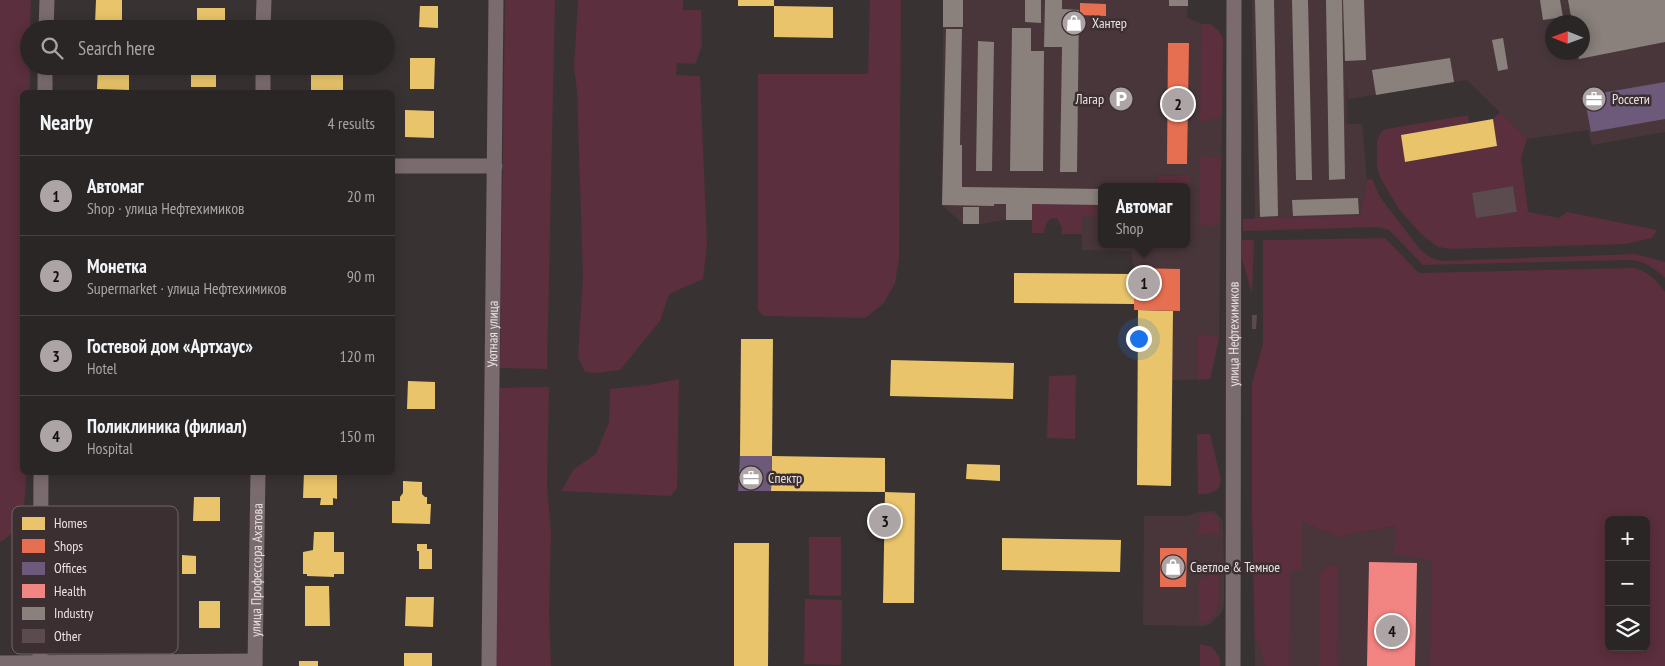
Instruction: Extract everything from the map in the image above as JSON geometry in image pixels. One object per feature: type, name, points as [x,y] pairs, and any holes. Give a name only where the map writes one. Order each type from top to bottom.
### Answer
[{"type":"street","points":[[46,20],[47,0]]},
{"type":"street","points":[[264,0],[264,20]]},
{"type":"street","name":"Уютная улица","points":[[489,666],[496,0]]},
{"type":"street","name":"улица Нефтехимиков","points":[[1233,666],[1234,0]]},
{"type":"street","points":[[45,75],[45,90]]},
{"type":"street","points":[[263,75],[263,90]]},
{"type":"street","points":[[395,166],[495,166]]},
{"type":"street","points":[[41,475],[41,506]]},
{"type":"street","name":"улица Профессора Ахатова","points":[[255,664],[258,475]]},
{"type":"street","points":[[40,654],[40,664]]},
{"type":"street","points":[[0,663],[255,664]]},
{"type":"shaded area","points":[[0,0],[31,0],[30,20],[20,20],[20,75],[30,75],[30,90],[20,90],[20,475],[26,475],[25,492],[23,506],[12,506],[12,532],[0,542]]},
{"type":"shaded area","points":[[505,0],[555,0],[547,369],[500,368]]},
{"type":"shaded area","points":[[578,0],[683,0],[683,10],[701,10],[702,46],[695,64],[677,63],[676,75],[700,76],[707,245],[703,279],[669,294],[660,321],[620,370],[597,373],[585,372],[578,357],[583,277],[577,90],[574,68]]},
{"type":"shaded area","points":[[870,0],[901,0],[899,258],[895,283],[884,303],[865,318],[763,316],[758,310],[758,74],[868,74]]},
{"type":"shaded area","points":[[943,0],[1188,0],[1187,18],[1202,24],[1211,24],[1223,38],[1219,338],[1210,379],[1172,380],[1173,311],[1134,310],[1134,268],[1131,251],[1082,250],[1082,216],[1098,216],[1098,248],[1190,248],[1189,175],[1158,176],[1157,183],[1098,183],[1098,205],[1032,205],[1032,220],[1006,220],[963,224],[942,205]]},
{"type":"shaded area","points":[[1252,0],[1665,0],[1665,132],[1592,145],[1588,130],[1527,139],[1467,80],[1348,99],[1346,79],[1347,124],[1362,124],[1367,180],[1360,215],[1255,219]]},
{"type":"shaded area","points":[[1202,24],[1214,27],[1223,38],[1222,117],[1200,122]]},
{"type":"shaded area","points":[[1500,112],[1527,139],[1521,158],[1528,212],[1559,218],[1567,212],[1657,230],[1652,238],[1625,244],[1452,249],[1438,247],[1421,234],[1398,208],[1381,179],[1377,168],[1377,141],[1381,132],[1387,129],[1468,115],[1469,123],[1401,135],[1405,162],[1497,146],[1493,119]],"holes":[[[1513,186],[1517,212],[1476,218],[1472,193]]]},
{"type":"shaded area","points":[[1200,156],[1221,158],[1220,220],[1216,226],[1199,225]]},
{"type":"shaded area","points":[[1190,175],[1190,183],[1157,183],[1158,176]]},
{"type":"shaded area","points":[[1372,179],[1380,197],[1419,248],[1424,253],[1438,260],[1636,254],[1665,262],[1665,278],[1645,264],[1631,260],[1423,265],[1389,230],[1377,227],[1243,231],[1243,219],[1360,215],[1367,180]]},
{"type":"shaded area","points":[[1032,204],[1098,205],[1098,216],[1082,216],[1082,234],[1061,234],[1062,228],[1057,218],[1050,219],[1046,224],[1044,233],[1032,233]]},
{"type":"shaded area","points":[[1385,238],[1419,273],[1634,268],[1648,274],[1665,292],[1665,666],[1430,666],[1431,560],[1394,554],[1396,526],[1337,537],[1302,522],[1302,569],[1290,572],[1289,666],[1266,666],[1255,635],[1252,509],[1252,383],[1263,344],[1263,240]]},
{"type":"shaded area","points":[[1242,240],[1254,240],[1252,294],[1242,259]]},
{"type":"shaded area","points":[[1198,333],[1219,338],[1210,379],[1198,380]]},
{"type":"shaded area","points":[[1076,375],[1075,439],[1047,438],[1049,376]]},
{"type":"shaded area","points":[[679,379],[677,488],[671,496],[561,491],[574,469],[596,454],[609,422],[610,389],[649,385]]},
{"type":"shaded area","points":[[549,387],[547,486],[551,532],[549,615],[551,666],[496,666],[500,388]]},
{"type":"shaded area","points":[[1197,434],[1210,434],[1221,480],[1216,491],[1210,493],[1198,494]]},
{"type":"shaded area","points":[[1252,509],[1263,539],[1302,522],[1337,537],[1397,526],[1431,560],[1430,666],[1255,666]]},
{"type":"shaded area","points":[[1213,511],[1223,521],[1224,605],[1221,613],[1210,624],[1204,626],[1143,625],[1144,516],[1187,516],[1199,512]]},
{"type":"shaded area","points":[[1202,514],[1214,514],[1218,520],[1220,533],[1198,535],[1199,518]]},
{"type":"shaded area","points":[[809,537],[841,537],[841,596],[809,595]]},
{"type":"shaded area","points":[[1338,565],[1337,666],[1319,666],[1320,574],[1329,566]]},
{"type":"shaded area","points":[[1219,573],[1219,597],[1216,612],[1213,618],[1199,624],[1199,578]]},
{"type":"shaded area","points":[[805,599],[842,600],[841,665],[804,664]]},
{"type":"shaded area","points":[[1200,644],[1212,647],[1220,658],[1220,666],[1200,666]]},
{"type":"building: Homes","points":[[96,0],[122,0],[122,20],[95,20]]},
{"type":"building: Homes","points":[[738,0],[774,0],[774,6],[738,6]]},
{"type":"building: Homes","points":[[420,6],[438,6],[438,28],[419,27]]},
{"type":"building: Homes","points":[[774,6],[833,7],[833,38],[774,37]]},
{"type":"building: Homes","points":[[197,8],[225,8],[225,20],[197,20]]},
{"type":"building: Homes","points":[[410,58],[435,58],[434,89],[410,89]]},
{"type":"building: Homes","points":[[98,75],[129,75],[129,90],[97,89]]},
{"type":"building: Homes","points":[[191,75],[216,75],[216,87],[191,87]]},
{"type":"building: Homes","points":[[311,75],[343,75],[343,90],[311,90]]},
{"type":"building: Homes","points":[[405,110],[434,111],[434,138],[405,137]]},
{"type":"building: Homes","points":[[1493,119],[1497,146],[1405,162],[1401,135]]},
{"type":"building: Homes","points":[[1014,273],[1134,274],[1134,304],[1014,303]]},
{"type":"building: Homes","points":[[1138,310],[1173,311],[1171,486],[1137,485]]},
{"type":"building: Homes","points":[[741,339],[773,339],[772,456],[740,456]]},
{"type":"building: Homes","points":[[891,360],[1014,363],[1013,399],[890,396]]},
{"type":"building: Homes","points":[[408,381],[435,382],[435,409],[407,409]]},
{"type":"building: Homes","points":[[772,456],[885,458],[885,492],[771,491]]},
{"type":"building: Homes","points":[[967,464],[1000,465],[1000,481],[966,479]]},
{"type":"building: Homes","points":[[304,475],[337,475],[337,499],[333,498],[333,505],[320,505],[321,498],[303,498]]},
{"type":"building: Homes","points":[[403,481],[422,482],[422,494],[427,497],[427,504],[431,504],[430,524],[392,523],[392,501],[400,501],[403,493]]},
{"type":"building: Homes","points":[[885,492],[915,493],[914,603],[883,603]]},
{"type":"building: Homes","points":[[194,497],[220,497],[220,521],[193,521]]},
{"type":"building: Homes","points":[[314,532],[334,532],[334,552],[344,552],[344,574],[334,574],[334,577],[307,576],[307,574],[303,574],[303,552],[313,550]]},
{"type":"building: Homes","points":[[1002,538],[1121,540],[1120,572],[1002,570]]},
{"type":"building: Homes","points":[[734,543],[769,543],[768,666],[734,666]]},
{"type":"building: Homes","points":[[417,544],[427,544],[427,549],[432,549],[432,569],[419,569]]},
{"type":"building: Homes","points":[[182,555],[196,556],[196,574],[182,574]]},
{"type":"building: Homes","points":[[305,586],[329,586],[330,626],[305,626]]},
{"type":"building: Homes","points":[[406,597],[434,597],[433,627],[405,626]]},
{"type":"building: Homes","points":[[199,601],[220,601],[220,628],[199,628]]},
{"type":"building: Homes","points":[[404,653],[432,653],[432,666],[404,666]]},
{"type":"building: Homes","points":[[299,661],[318,661],[318,666],[299,666]]},
{"type":"building: Shops","points":[[1080,3],[1106,4],[1106,16],[1080,15]]},
{"type":"building: Shops","points":[[1168,43],[1189,43],[1187,164],[1167,164]]},
{"type":"building: Shops","points":[[1134,268],[1180,269],[1180,311],[1134,310]]},
{"type":"building: Shops","name":"Светлое & Темное","points":[[1160,548],[1187,548],[1186,587],[1160,587]]},
{"type":"building: Offices","points":[[1665,82],[1665,119],[1591,132],[1584,96]]},
{"type":"building: Offices","points":[[740,456],[772,456],[771,491],[738,491]]},
{"type":"building: Health","points":[[1369,562],[1417,563],[1415,666],[1367,666]]},
{"type":"building: Industry","points":[[943,0],[963,0],[963,27],[943,27]]},
{"type":"building: Industry","points":[[1025,0],[1041,0],[1041,23],[1025,22]]},
{"type":"building: Industry","points":[[1045,0],[1062,0],[1062,9],[1079,10],[1077,172],[1060,172],[1062,47],[1044,47]]},
{"type":"building: Industry","points":[[1169,0],[1188,0],[1188,6],[1169,6]]},
{"type":"building: Industry","points":[[1255,0],[1274,0],[1278,216],[1260,217]]},
{"type":"building: Industry","points":[[1292,0],[1308,0],[1312,180],[1296,180]]},
{"type":"building: Industry","points":[[1326,0],[1342,0],[1345,179],[1329,180]]},
{"type":"building: Industry","points":[[1343,0],[1364,0],[1366,60],[1345,61]]},
{"type":"building: Industry","points":[[1540,0],[1560,0],[1563,15],[1545,15],[1545,20],[1543,20]]},
{"type":"building: Industry","points":[[1568,0],[1665,0],[1665,42],[1590,57],[1590,15],[1571,15]]},
{"type":"building: Industry","points":[[1012,28],[1031,28],[1031,51],[1044,51],[1043,171],[1010,171]]},
{"type":"building: Industry","points":[[946,29],[962,29],[960,145],[962,145],[962,187],[1098,189],[1098,205],[1032,204],[1032,220],[1006,220],[1006,204],[994,204],[994,206],[942,205]]},
{"type":"building: Industry","points":[[1503,38],[1508,69],[1498,71],[1492,40]]},
{"type":"building: Industry","points":[[978,41],[994,42],[992,171],[976,171]]},
{"type":"building: Industry","points":[[1450,58],[1454,82],[1376,95],[1372,70]]},
{"type":"building: Industry","points":[[1358,198],[1359,214],[1293,216],[1292,200]]},
{"type":"building: Industry","points":[[963,207],[979,207],[979,224],[963,224]]},
{"type":"building: Other","points":[[1513,186],[1517,212],[1476,218],[1472,193]]},
{"type":"building: Other","points":[[1252,315],[1257,315],[1256,329],[1252,329]]},
{"type":"place","name":"Хантер","points":[[1074,23]]},
{"type":"place","name":"Лагар","points":[[1121,99]]},
{"type":"place","name":"Россети","points":[[1594,99]]},
{"type":"place","name":"Монетка","points":[[1178,104]]},
{"type":"place","name":"Автомаг","points":[[1144,283]]},
{"type":"place","name":"Спектр","points":[[751,478]]},
{"type":"place","name":"Гостевой дом «Артхаус»","points":[[885,521]]},
{"type":"place","name":"Светлое & Темное","points":[[1173,567]]},
{"type":"place","name":"Поликлиника (филиал)","points":[[1392,631]]}]
